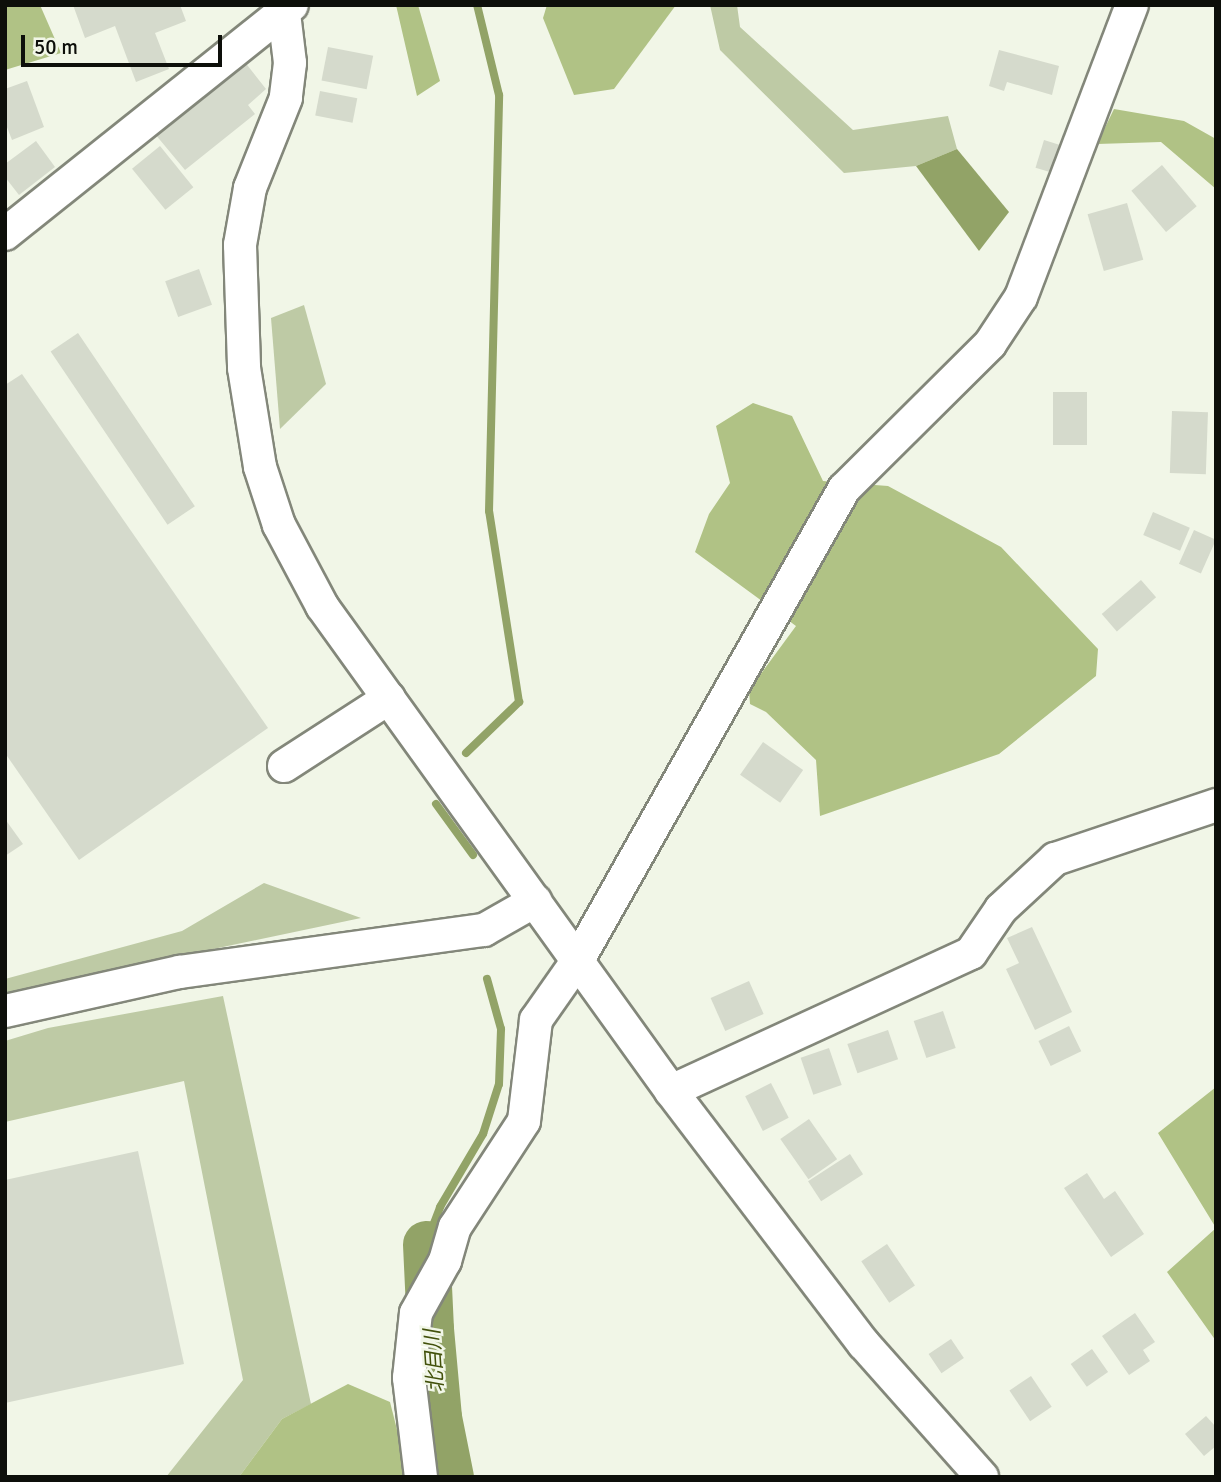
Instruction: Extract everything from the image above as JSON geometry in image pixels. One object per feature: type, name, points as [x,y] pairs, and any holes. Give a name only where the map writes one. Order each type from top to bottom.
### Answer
[{"type":"street","points":[[421,1477],[408,1378],[416,1313],[445,1261],[455,1227],[524,1121],[536,1020],[578,960],[845,489],[990,344],[1021,297],[1132,5]]},
{"type":"street","points":[[5,233],[286,7]]},
{"type":"street","points":[[286,7],[290,62],[286,98],[250,188],[240,245],[244,368],[258,455],[279,525],[322,606],[671,1091],[864,1344],[982,1477]]},
{"type":"street","points":[[284,766],[389,698]]},
{"type":"street","points":[[671,1091],[971,953],[1001,909],[1055,859],[1216,805]]},
{"type":"street","points":[[5,1011],[180,972],[484,930],[535,901]]},
{"type":"shaded area","points":[[5,5],[40,5],[61,53],[5,70]]},
{"type":"shaded area","points":[[396,5],[418,5],[440,81],[417,96]]},
{"type":"shaded area","points":[[547,5],[676,5],[614,89],[574,95],[543,18]]},
{"type":"shaded area","points":[[710,5],[737,5],[740,27],[853,130],[948,116],[957,149],[916,166],[844,173],[720,50]]},
{"type":"shaded area","points":[[1114,109],[1184,121],[1216,139],[1216,189],[1161,142],[1097,144]]},
{"type":"shaded area","points":[[957,149],[1009,212],[979,251],[916,166]]},
{"type":"shaded area","points":[[304,305],[326,384],[280,429],[271,318]]},
{"type":"shaded area","points":[[753,403],[792,416],[823,481],[888,486],[1001,547],[1098,649],[1096,676],[999,754],[820,816],[816,760],[766,712],[750,704],[749,690],[796,626],[695,552],[709,514],[730,483],[716,426]]},
{"type":"shaded area","points":[[264,883],[361,918],[5,993],[5,979],[182,931]]},
{"type":"shaded area","points":[[223,996],[311,1404],[282,1419],[239,1477],[166,1477],[243,1380],[184,1081],[5,1122],[5,1041],[48,1028]]},
{"type":"shaded area","points":[[1216,1087],[1216,1228],[1158,1133]]},
{"type":"shaded area","points":[[1216,1228],[1216,1341],[1167,1272]]},
{"type":"shaded area","points":[[348,1384],[390,1402],[409,1477],[239,1477],[282,1419]]},
{"type":"building","points":[[73,5],[180,5],[186,21],[155,33],[169,69],[136,82],[115,26],[85,38]]},
{"type":"building","points":[[328,47],[373,56],[367,89],[322,80]]},
{"type":"building","points":[[999,50],[1059,66],[1052,95],[1007,82],[1004,91],[989,86]]},
{"type":"building","points":[[244,61],[266,89],[248,105],[255,114],[185,170],[155,134]]},
{"type":"building","points":[[27,81],[44,127],[12,140],[5,122],[5,89]]},
{"type":"building","points":[[320,91],[357,98],[353,123],[315,116]]},
{"type":"building","points":[[1044,140],[1064,146],[1056,174],[1036,168]]},
{"type":"building","points":[[36,141],[55,167],[19,195],[5,177],[5,164]]},
{"type":"building","points":[[160,146],[193,187],[165,210],[132,169]]},
{"type":"building","points":[[1162,165],[1197,206],[1166,232],[1131,191]]},
{"type":"building","points":[[1127,203],[1143,260],[1104,271],[1088,214]]},
{"type":"building","points":[[199,269],[212,305],[178,317],[165,281]]},
{"type":"building","points":[[78,333],[195,506],[168,525],[51,351]]},
{"type":"building","points":[[22,374],[268,728],[79,860],[5,753],[5,385]]},
{"type":"building","points":[[1053,392],[1087,392],[1087,445],[1053,445]]},
{"type":"building","points":[[1172,411],[1208,412],[1206,474],[1170,473]]},
{"type":"building","points":[[1153,512],[1190,528],[1180,551],[1143,535]]},
{"type":"building","points":[[1194,530],[1216,540],[1201,574],[1179,564]]},
{"type":"building","points":[[1141,580],[1156,597],[1117,631],[1102,614]]},
{"type":"building","points":[[763,742],[803,770],[780,803],[740,775]]},
{"type":"building","points":[[5,819],[23,844],[5,856]]},
{"type":"building","points":[[1032,927],[1072,1012],[1035,1030],[1006,969],[1019,963],[1007,938]]},
{"type":"building","points":[[749,981],[764,1014],[725,1031],[711,998]]},
{"type":"building","points":[[943,1011],[956,1048],[926,1058],[914,1021]]},
{"type":"building","points":[[1069,1026],[1081,1051],[1051,1066],[1038,1041]]},
{"type":"building","points":[[888,1030],[898,1059],[857,1073],[847,1044]]},
{"type":"building","points":[[829,1048],[842,1085],[813,1095],[801,1058]]},
{"type":"building","points":[[771,1083],[789,1118],[763,1131],[745,1096]]},
{"type":"building","points":[[809,1119],[837,1159],[808,1179],[780,1139]]},
{"type":"building","points":[[138,1151],[184,1364],[5,1403],[5,1180]]},
{"type":"building","points":[[850,1154],[863,1174],[821,1201],[808,1181]]},
{"type":"building","points":[[1087,1173],[1104,1199],[1115,1191],[1144,1234],[1111,1257],[1064,1188]]},
{"type":"building","points":[[887,1244],[915,1285],[889,1303],[861,1261]]},
{"type":"building","points":[[1135,1313],[1155,1342],[1143,1350],[1150,1361],[1129,1375],[1102,1336]]},
{"type":"building","points":[[951,1339],[964,1358],[941,1373],[929,1354]]},
{"type":"building","points":[[1092,1349],[1108,1372],[1087,1387],[1071,1364]]},
{"type":"building","points":[[1031,1376],[1052,1407],[1030,1421],[1009,1391]]},
{"type":"building","points":[[1206,1416],[1216,1427],[1216,1446],[1204,1456],[1185,1434]]},
{"type":"waterway","points":[[466,753],[519,702],[489,511],[499,95],[477,5]]},
{"type":"waterway","points":[[436,804],[473,855]]},
{"type":"waterway","points":[[426,1244],[440,1207],[483,1134],[499,1084],[501,1029],[487,979]]},
{"type":"waterway","name":"北目川","points":[[426,1244],[438,1417],[450,1477]]}]
